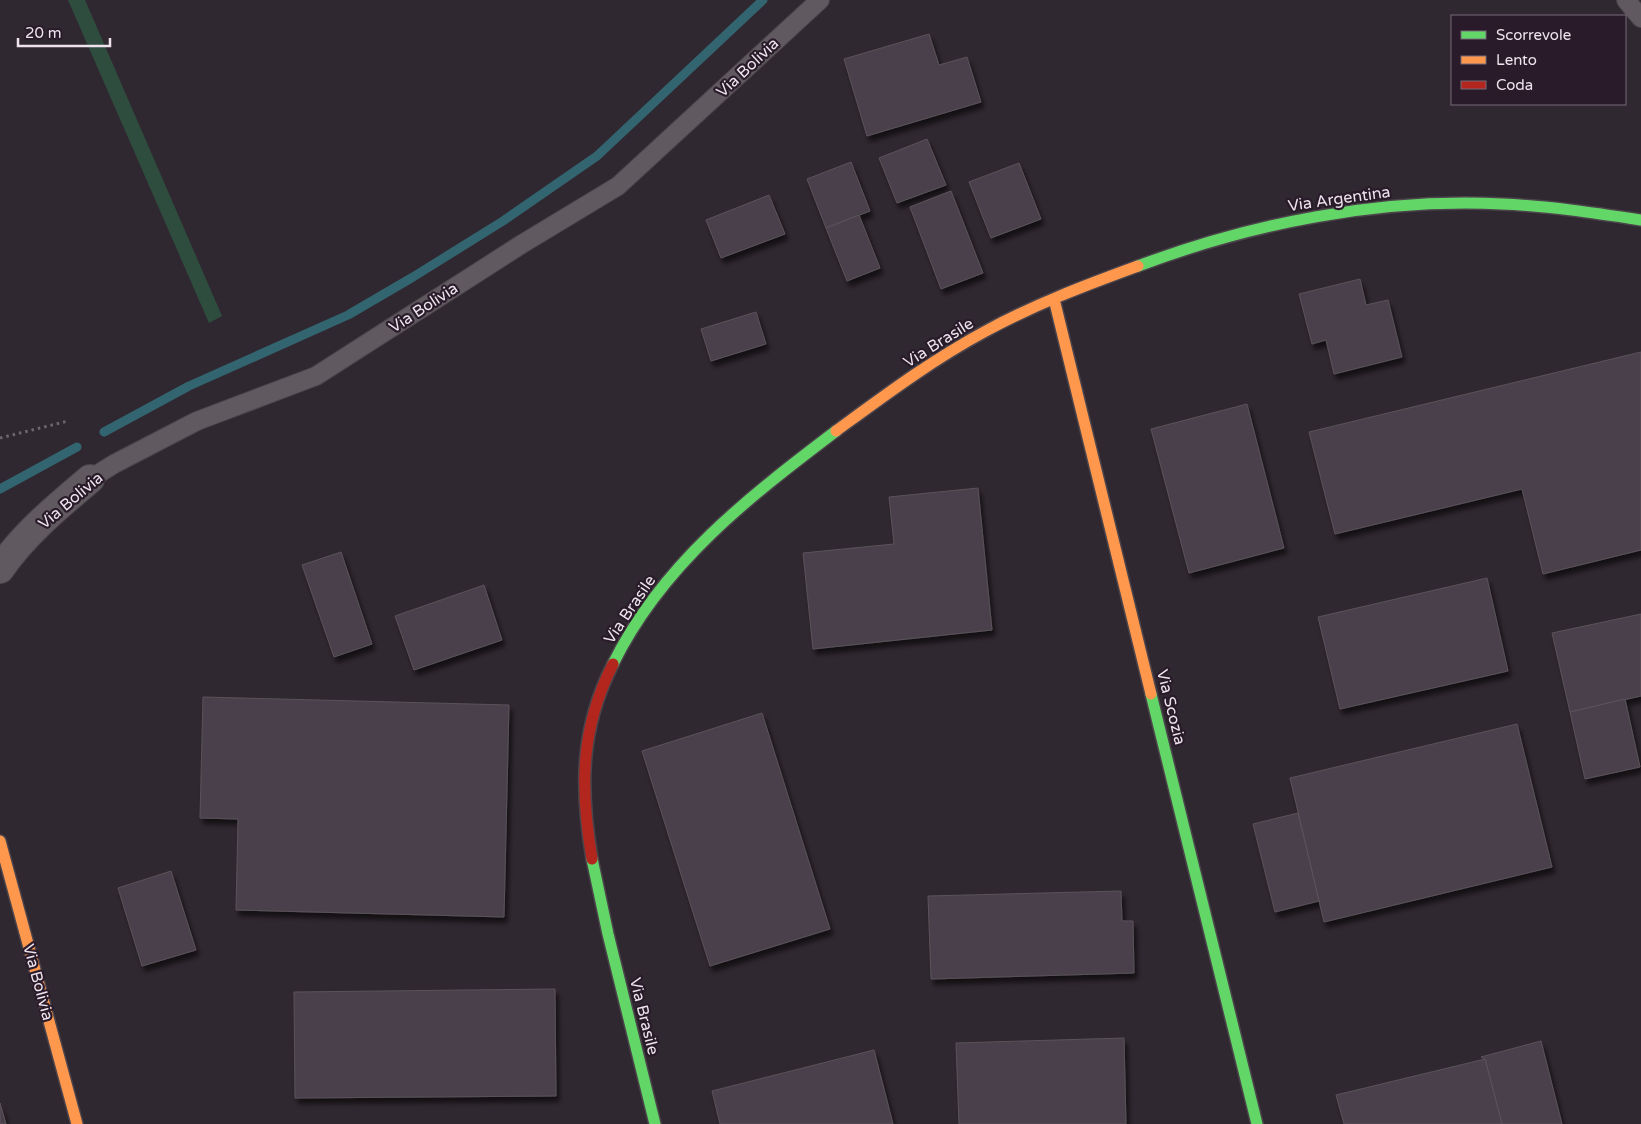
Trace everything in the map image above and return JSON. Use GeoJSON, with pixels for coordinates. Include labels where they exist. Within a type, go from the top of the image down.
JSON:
{"type":"FeatureCollection","features":[{"type":"Feature","properties":{"kind":"street","name":"Via Argentina"},"geometry":{"type":"LineString","coordinates":[[1054,299],[1131,267],[1202,243],[1282,223],[1358,210],[1441,202],[1492,203],[1574,209],[1641,220]]}},
{"type":"Feature","properties":{"kind":"street","name":"Via Brasile"},"geometry":{"type":"LineString","coordinates":[[655,1124],[604,918],[591,854],[586,816],[585,772],[588,736],[602,689],[613,663],[650,603],[684,561],[720,524],[768,483],[824,440],[934,362],[980,334],[1054,299]]}},
{"type":"Feature","properties":{"kind":"street","name":"Via Scozia"},"geometry":{"type":"LineString","coordinates":[[1054,299],[1257,1124]]}},
{"type":"Feature","properties":{"kind":"street","name":"Via Bolivia"},"geometry":{"type":"LineString","coordinates":[[0,569],[43,520],[90,479]]}},
{"type":"Feature","properties":{"kind":"street","name":"Via Bolivia"},"geometry":{"type":"LineString","coordinates":[[0,841],[77,1124]]}},
{"type":"Feature","properties":{"kind":"lane","name":"Via Bolivia"},"geometry":{"type":"LineString","coordinates":[[90,479],[114,464],[197,420],[316,376],[522,244],[618,186],[820,0]]}},
{"type":"Feature","properties":{"kind":"lane"},"geometry":{"type":"LineString","coordinates":[[1626,0],[1641,18]]}},
{"type":"Feature","properties":{"kind":"path"},"geometry":{"type":"LineString","coordinates":[[0,438],[68,421]]}},
{"type":"Feature","properties":{"kind":"green space"},"geometry":{"type":"Polygon","coordinates":[[[68,0],[85,0],[222,316],[209,323],[68,0]]]}},
{"type":"Feature","properties":{"kind":"building"},"geometry":{"type":"Polygon","coordinates":[[[929,34],[939,65],[967,57],[981,102],[867,136],[844,59],[929,34]]]}},
{"type":"Feature","properties":{"kind":"building"},"geometry":{"type":"Polygon","coordinates":[[[927,139],[946,185],[897,203],[879,158],[927,139]]]}},
{"type":"Feature","properties":{"kind":"building"},"geometry":{"type":"Polygon","coordinates":[[[851,162],[870,211],[826,228],[807,179],[851,162]]]}},
{"type":"Feature","properties":{"kind":"building"},"geometry":{"type":"Polygon","coordinates":[[[1019,163],[1041,219],[991,238],[969,182],[1019,163]]]}},
{"type":"Feature","properties":{"kind":"building"},"geometry":{"type":"Polygon","coordinates":[[[951,191],[983,273],[941,289],[910,207],[951,191]]]}},
{"type":"Feature","properties":{"kind":"building"},"geometry":{"type":"Polygon","coordinates":[[[769,195],[785,234],[721,258],[706,220],[769,195]]]}},
{"type":"Feature","properties":{"kind":"building"},"geometry":{"type":"Polygon","coordinates":[[[859,215],[880,268],[847,281],[826,228],[859,215]]]}},
{"type":"Feature","properties":{"kind":"building"},"geometry":{"type":"Polygon","coordinates":[[[1360,279],[1366,305],[1388,300],[1402,357],[1334,374],[1326,340],[1312,344],[1299,294],[1360,279]]]}},
{"type":"Feature","properties":{"kind":"building"},"geometry":{"type":"Polygon","coordinates":[[[756,312],[766,344],[711,361],[701,329],[756,312]]]}},
{"type":"Feature","properties":{"kind":"building"},"geometry":{"type":"Polygon","coordinates":[[[1641,352],[1641,550],[1543,574],[1522,489],[1335,534],[1309,432],[1641,352]]]}},
{"type":"Feature","properties":{"kind":"building"},"geometry":{"type":"Polygon","coordinates":[[[1247,404],[1284,548],[1189,573],[1151,429],[1247,404]]]}},
{"type":"Feature","properties":{"kind":"building"},"geometry":{"type":"Polygon","coordinates":[[[978,488],[992,630],[813,649],[803,553],[894,544],[889,497],[978,488]]]}},
{"type":"Feature","properties":{"kind":"building"},"geometry":{"type":"Polygon","coordinates":[[[341,552],[372,644],[334,657],[302,565],[341,552]]]}},
{"type":"Feature","properties":{"kind":"building"},"geometry":{"type":"Polygon","coordinates":[[[1487,578],[1508,671],[1340,709],[1318,617],[1487,578]]]}},
{"type":"Feature","properties":{"kind":"building"},"geometry":{"type":"Polygon","coordinates":[[[484,585],[502,640],[414,670],[395,616],[484,585]]]}},
{"type":"Feature","properties":{"kind":"building"},"geometry":{"type":"Polygon","coordinates":[[[1641,614],[1641,696],[1570,712],[1552,633],[1641,614]]]}},
{"type":"Feature","properties":{"kind":"building"},"geometry":{"type":"Polygon","coordinates":[[[203,697],[509,705],[504,917],[236,910],[238,819],[200,818],[203,697]]]}},
{"type":"Feature","properties":{"kind":"building"},"geometry":{"type":"Polygon","coordinates":[[[1625,699],[1640,767],[1585,779],[1570,712],[1625,699]]]}},
{"type":"Feature","properties":{"kind":"building"},"geometry":{"type":"Polygon","coordinates":[[[762,713],[830,929],[710,966],[642,751],[762,713]]]}},
{"type":"Feature","properties":{"kind":"building"},"geometry":{"type":"Polygon","coordinates":[[[1517,724],[1552,867],[1324,922],[1290,778],[1517,724]]]}},
{"type":"Feature","properties":{"kind":"building"},"geometry":{"type":"Polygon","coordinates":[[[1298,813],[1319,901],[1275,912],[1253,824],[1298,813]]]}},
{"type":"Feature","properties":{"kind":"building"},"geometry":{"type":"Polygon","coordinates":[[[171,871],[196,950],[142,966],[118,888],[171,871]]]}},
{"type":"Feature","properties":{"kind":"building"},"geometry":{"type":"Polygon","coordinates":[[[1121,891],[1122,921],[1133,921],[1134,973],[931,979],[928,896],[1121,891]]]}},
{"type":"Feature","properties":{"kind":"building"},"geometry":{"type":"Polygon","coordinates":[[[555,989],[556,1096],[295,1098],[294,992],[555,989]]]}},
{"type":"Feature","properties":{"kind":"building"},"geometry":{"type":"Polygon","coordinates":[[[1124,1038],[1126,1124],[959,1124],[956,1043],[1124,1038]]]}},
{"type":"Feature","properties":{"kind":"building"},"geometry":{"type":"Polygon","coordinates":[[[1541,1041],[1562,1124],[1502,1124],[1485,1059],[1481,1057],[1541,1041]]]}},
{"type":"Feature","properties":{"kind":"building"},"geometry":{"type":"Polygon","coordinates":[[[874,1050],[893,1124],[720,1124],[712,1091],[874,1050]]]}},
{"type":"Feature","properties":{"kind":"building"},"geometry":{"type":"Polygon","coordinates":[[[1485,1059],[1502,1124],[1344,1124],[1336,1095],[1485,1059]]]}},
{"type":"Feature","properties":{"kind":"building"},"geometry":{"type":"Polygon","coordinates":[[[0,1103],[6,1124],[0,1124],[0,1103]]]}},
{"type":"Feature","properties":{"kind":"waterway"},"geometry":{"type":"LineString","coordinates":[[104,432],[189,386],[348,315],[503,221],[597,156],[763,0]]}},
{"type":"Feature","properties":{"kind":"waterway"},"geometry":{"type":"LineString","coordinates":[[0,489],[77,447]]}},
{"type":"Feature","properties":{"kind":"traffic: fast"},"geometry":{"type":"LineString","coordinates":[[1138,266],[1226,237],[1271,226],[1317,217],[1409,205],[1456,203],[1520,205],[1641,220]]}},
{"type":"Feature","properties":{"kind":"traffic: fast"},"geometry":{"type":"LineString","coordinates":[[613,664],[633,628],[656,595],[682,564],[740,507],[836,431]]}},
{"type":"Feature","properties":{"kind":"traffic: fast"},"geometry":{"type":"LineString","coordinates":[[1151,694],[1257,1124]]}},
{"type":"Feature","properties":{"kind":"traffic: fast"},"geometry":{"type":"LineString","coordinates":[[592,859],[608,934],[655,1124]]}},
{"type":"Feature","properties":{"kind":"traffic: slow"},"geometry":{"type":"LineString","coordinates":[[836,431],[927,366],[984,332],[1041,304],[1138,266]]}},
{"type":"Feature","properties":{"kind":"traffic: slow"},"geometry":{"type":"LineString","coordinates":[[1054,299],[1151,694]]}},
{"type":"Feature","properties":{"kind":"traffic: slow"},"geometry":{"type":"LineString","coordinates":[[0,841],[77,1124]]}},
{"type":"Feature","properties":{"kind":"traffic: jam"},"geometry":{"type":"LineString","coordinates":[[592,859],[586,808],[586,759],[594,712],[613,664]]}}]}
